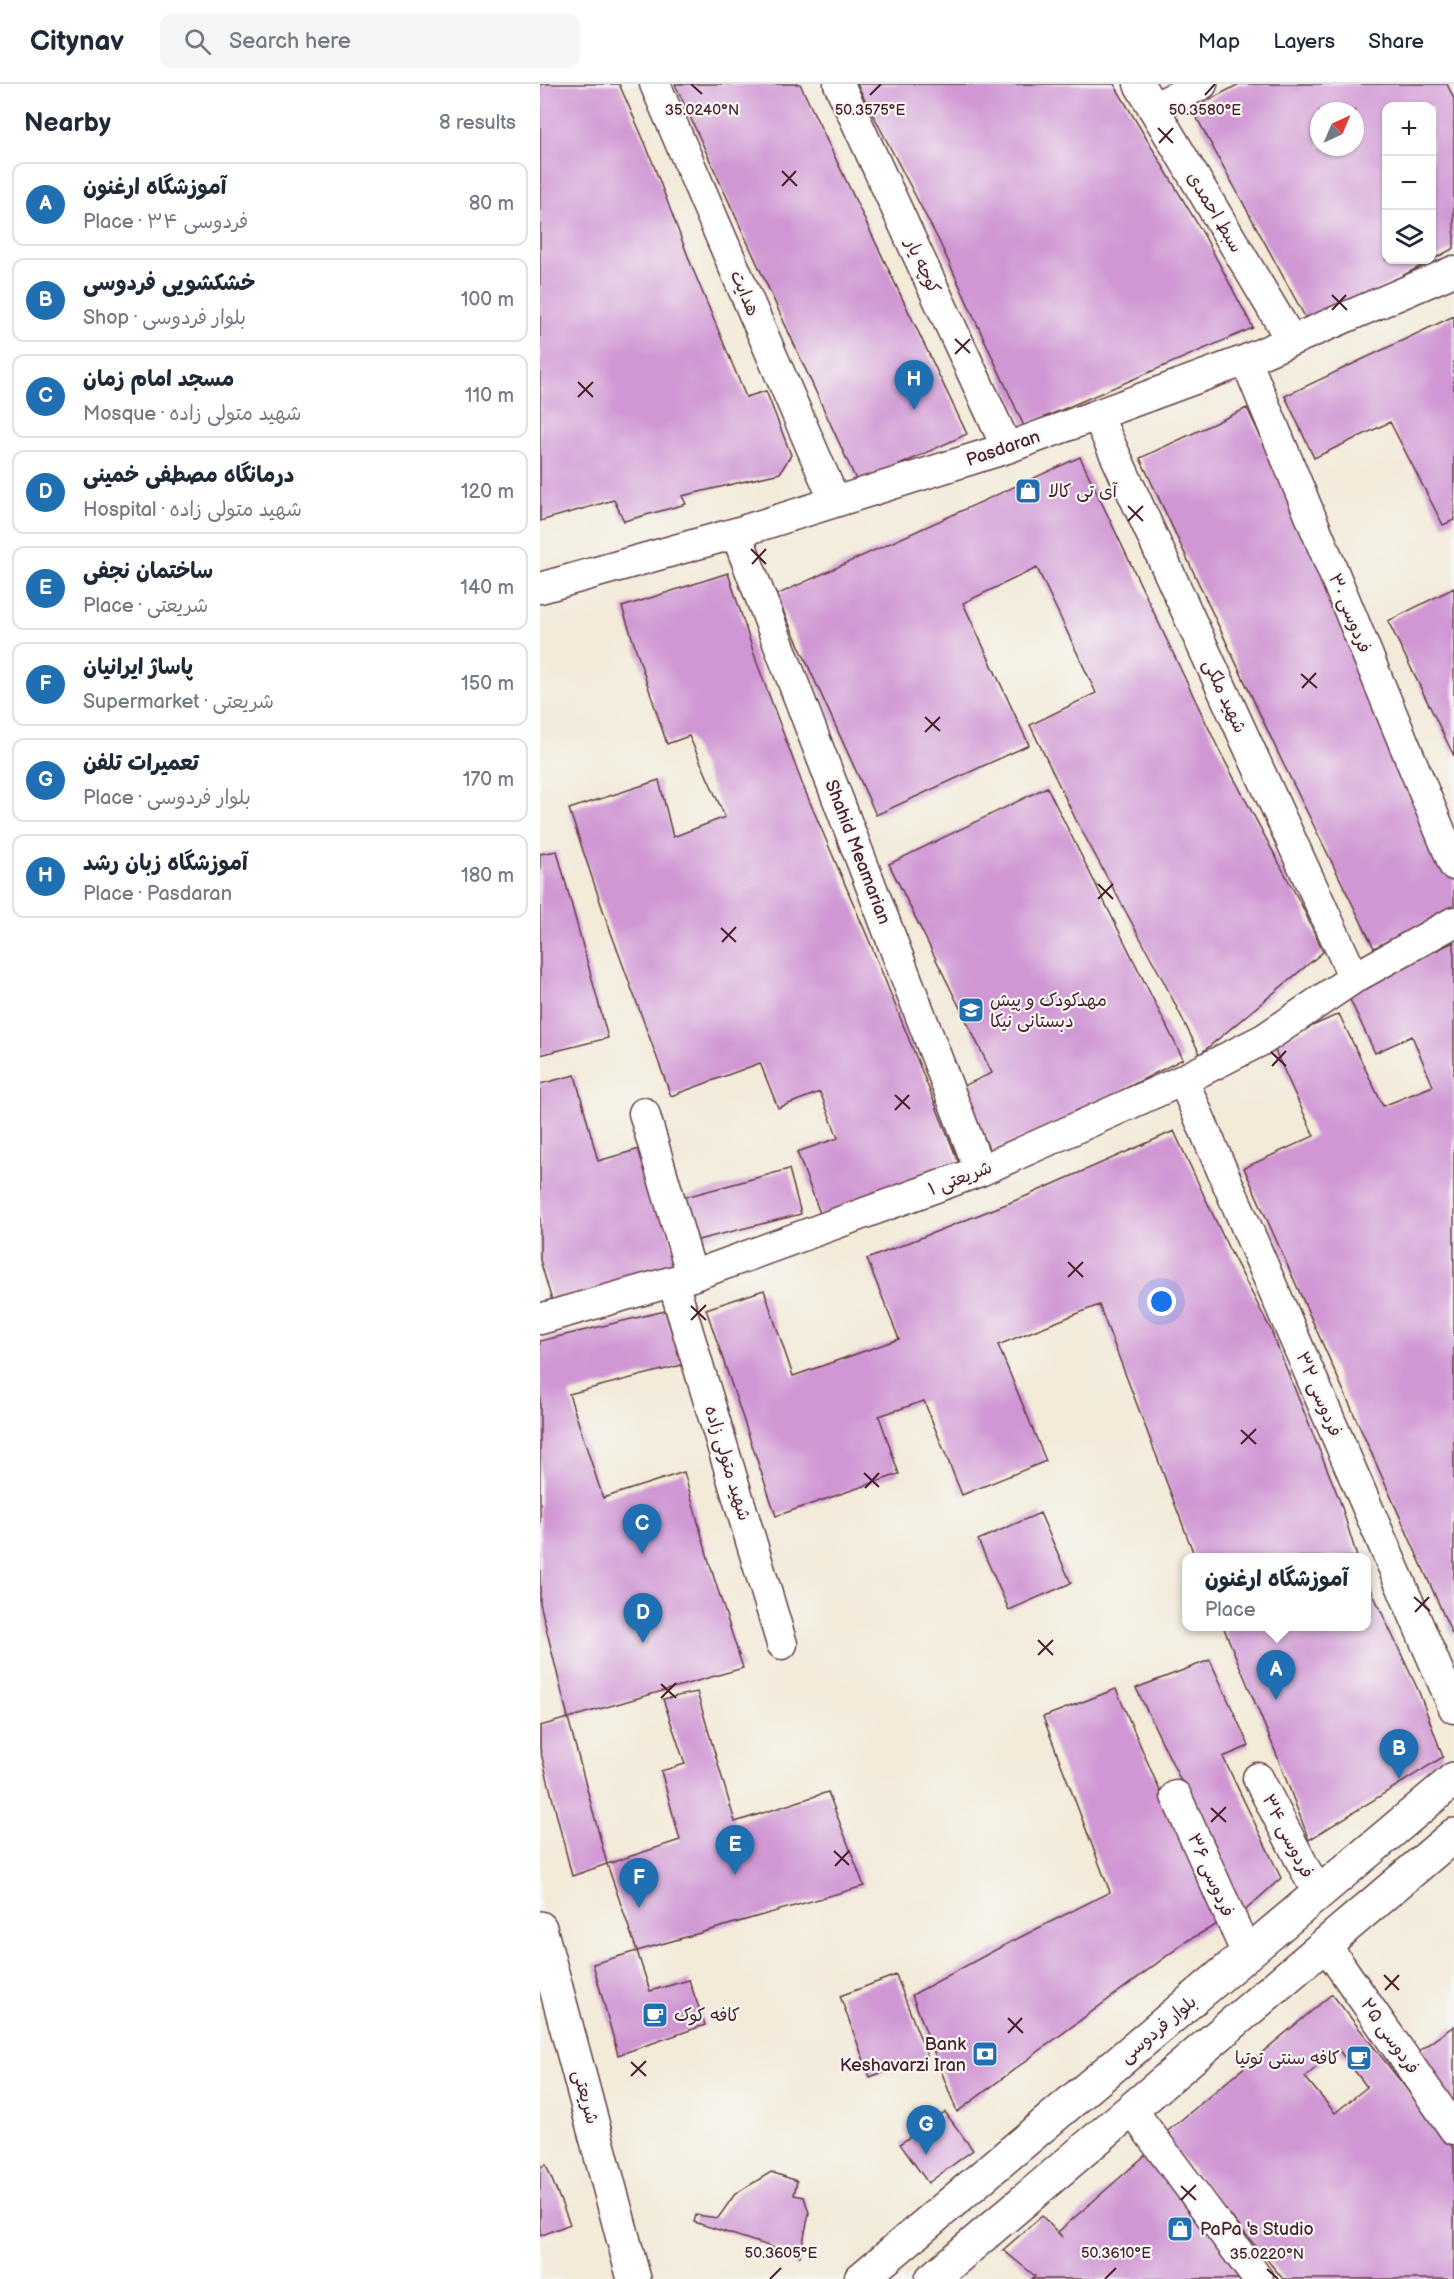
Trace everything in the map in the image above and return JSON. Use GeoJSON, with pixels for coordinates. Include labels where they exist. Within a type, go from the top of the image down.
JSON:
{"type":"FeatureCollection","features":[{"type":"Feature","properties":{"kind":"main road","name":"بلوار فردوسی"},"geometry":{"type":"LineString","coordinates":[[861,2279],[1454,1779]]}},
{"type":"Feature","properties":{"kind":"main road"},"geometry":{"type":"LineString","coordinates":[[932,2279],[1454,1835]]}},
{"type":"Feature","properties":{"kind":"main road","name":"شریعتی"},"geometry":{"type":"LineString","coordinates":[[540,1928],[635,2275]]}},
{"type":"Feature","properties":{"kind":"street","name":"هدایت"},"geometry":{"type":"LineString","coordinates":[[656,84],[835,502]]}},
{"type":"Feature","properties":{"kind":"street","name":"کوچه یار"},"geometry":{"type":"LineString","coordinates":[[839,84],[1007,448]]}},
{"type":"Feature","properties":{"kind":"street"},"geometry":{"type":"LineString","coordinates":[[1146,96],[1202,84]]}},
{"type":"Feature","properties":{"kind":"street","name":"سبط احمدی"},"geometry":{"type":"LineString","coordinates":[[1146,96],[1291,340]]}},
{"type":"Feature","properties":{"kind":"street","name":"Pasdaran"},"geometry":{"type":"LineString","coordinates":[[540,588],[736,533],[1007,448],[1246,360],[1454,271]]}},
{"type":"Feature","properties":{"kind":"street","name":"فردوسی ۳۰"},"geometry":{"type":"LineString","coordinates":[[1246,360],[1454,865]]}},
{"type":"Feature","properties":{"kind":"street","name":"شهید ملکی"},"geometry":{"type":"LineString","coordinates":[[1096,415],[1354,978]]}},
{"type":"Feature","properties":{"kind":"street","name":"Shahid Meamarian"},"geometry":{"type":"LineString","coordinates":[[736,533],[980,1172]]}},
{"type":"Feature","properties":{"kind":"street","name":"شریعتی ۱"},"geometry":{"type":"LineString","coordinates":[[540,1319],[683,1279],[980,1172],[1183,1080],[1264,1039],[1354,978],[1454,922]]}},
{"type":"Feature","properties":{"kind":"street","name":"فردوسی ۳۲"},"geometry":{"type":"LineString","coordinates":[[1183,1080],[1454,1708]]}},
{"type":"Feature","properties":{"kind":"street","name":"شهید متولی زاده"},"geometry":{"type":"LineString","coordinates":[[644,1113],[683,1279],[782,1644]]}},
{"type":"Feature","properties":{"kind":"street","name":"فردوسی ۳۴"},"geometry":{"type":"LineString","coordinates":[[1258,1778],[1317,1894]]}},
{"type":"Feature","properties":{"kind":"street","name":"فردوسی ۳۶"},"geometry":{"type":"LineString","coordinates":[[1176,1796],[1247,1954]]}},
{"type":"Feature","properties":{"kind":"street","name":"فردوسی ۲۵"},"geometry":{"type":"LineString","coordinates":[[1325,1944],[1454,2129]]}},
{"type":"Feature","properties":{"kind":"street"},"geometry":{"type":"LineString","coordinates":[[1132,2110],[1258,2279]]}},
{"type":"Feature","properties":{"kind":"building"},"geometry":{"type":"Polygon","coordinates":[[[540,84],[619,84],[646,145],[692,267],[746,397],[766,391],[791,455],[780,473],[682,496],[686,504],[624,521],[614,500],[540,521],[540,84]]]}},
{"type":"Feature","properties":{"kind":"building"},"geometry":{"type":"Polygon","coordinates":[[[675,84],[800,84],[967,434],[858,484],[675,84]]]}},
{"type":"Feature","properties":{"kind":"building"},"geometry":{"type":"Polygon","coordinates":[[[857,84],[1114,84],[1204,235],[1253,328],[1024,426],[939,241],[857,84]]]}},
{"type":"Feature","properties":{"kind":"building"},"geometry":{"type":"Polygon","coordinates":[[[1239,84],[1447,84],[1454,99],[1454,248],[1436,258],[1436,102],[1382,102],[1382,264],[1425,264],[1310,326],[1192,109],[1239,84]]]}},
{"type":"Feature","properties":{"kind":"building"},"geometry":{"type":"Polygon","coordinates":[[[1454,316],[1454,520],[1443,525],[1390,422],[1314,458],[1285,396],[1454,316]]]}},
{"type":"Feature","properties":{"kind":"building"},"geometry":{"type":"Polygon","coordinates":[[[1247,408],[1454,844],[1454,908],[1374,948],[1280,757],[1140,458],[1247,408]]]}},
{"type":"Feature","properties":{"kind":"building"},"geometry":{"type":"Polygon","coordinates":[[[1080,457],[1219,750],[1303,908],[1323,952],[1200,1054],[1164,982],[1076,820],[1030,725],[1096,693],[1037,568],[963,603],[1029,745],[876,815],[776,595],[1080,457]]]}},
{"type":"Feature","properties":{"kind":"building"},"geometry":{"type":"Polygon","coordinates":[[[728,573],[757,663],[803,786],[871,945],[962,1171],[824,1224],[797,1152],[838,1138],[820,1092],[778,1108],[760,1063],[671,1096],[606,919],[569,809],[659,780],[673,837],[725,817],[689,736],[667,744],[622,607],[728,573]]]}},
{"type":"Feature","properties":{"kind":"building"},"geometry":{"type":"Polygon","coordinates":[[[1454,588],[1454,756],[1388,621],[1454,588]]]}},
{"type":"Feature","properties":{"kind":"building"},"geometry":{"type":"Polygon","coordinates":[[[1047,787],[1183,1059],[1074,1115],[991,1153],[961,1087],[992,1073],[889,864],[1047,787]]]}},
{"type":"Feature","properties":{"kind":"building"},"geometry":{"type":"Polygon","coordinates":[[[557,851],[608,1038],[540,1055],[540,854],[557,851]]]}},
{"type":"Feature","properties":{"kind":"building"},"geometry":{"type":"Polygon","coordinates":[[[1454,942],[1454,1638],[1244,1168],[1314,1136],[1272,1044],[1339,1014],[1383,1106],[1433,1086],[1412,1036],[1375,1053],[1347,993],[1454,942]]]}},
{"type":"Feature","properties":{"kind":"building"},"geometry":{"type":"Polygon","coordinates":[[[575,1075],[598,1161],[643,1148],[679,1266],[553,1304],[540,1260],[540,1084],[575,1075]]]}},
{"type":"Feature","properties":{"kind":"building"},"geometry":{"type":"Polygon","coordinates":[[[1174,1131],[1228,1247],[1270,1328],[1340,1501],[1356,1553],[1193,1553],[1099,1305],[998,1345],[1046,1461],[962,1495],[924,1401],[879,1416],[899,1474],[776,1516],[706,1309],[764,1290],[793,1376],[899,1339],[867,1259],[1024,1197],[1174,1131]]]}},
{"type":"Feature","properties":{"kind":"building"},"geometry":{"type":"Polygon","coordinates":[[[789,1169],[801,1214],[690,1242],[678,1199],[789,1169]]]}},
{"type":"Feature","properties":{"kind":"building"},"geometry":{"type":"Polygon","coordinates":[[[665,1311],[682,1365],[569,1394],[603,1498],[684,1472],[710,1565],[743,1668],[568,1718],[540,1603],[540,1341],[665,1311]]]}},
{"type":"Feature","properties":{"kind":"building"},"geometry":{"type":"Polygon","coordinates":[[[1040,1513],[1071,1583],[1009,1610],[978,1540],[1040,1513]]]}},
{"type":"Feature","properties":{"kind":"building"},"geometry":{"type":"Polygon","coordinates":[[[1371,1590],[1419,1692],[1443,1757],[1309,1840],[1225,1631],[1371,1631],[1371,1590]]]}},
{"type":"Feature","properties":{"kind":"building"},"geometry":{"type":"Polygon","coordinates":[[[1210,1660],[1249,1746],[1223,1757],[1281,1878],[1239,1916],[1179,1777],[1136,1688],[1210,1660]]]}},
{"type":"Feature","properties":{"kind":"building"},"geometry":{"type":"Polygon","coordinates":[[[1116,1689],[1182,1842],[1221,1922],[1187,1941],[957,2112],[912,1995],[1110,1892],[1043,1717],[1116,1689]]]}},
{"type":"Feature","properties":{"kind":"building"},"geometry":{"type":"Polygon","coordinates":[[[697,1692],[735,1822],[828,1792],[864,1886],[637,1951],[607,1864],[680,1840],[661,1771],[685,1764],[663,1699],[697,1692]]]}},
{"type":"Feature","properties":{"kind":"building"},"geometry":{"type":"Polygon","coordinates":[[[568,1718],[607,1864],[572,1876],[540,1749],[540,1726],[568,1718]]]}},
{"type":"Feature","properties":{"kind":"building","name":"کافه کوک"},"geometry":{"type":"Polygon","coordinates":[[[637,1951],[650,1991],[689,1980],[705,2025],[618,2055],[593,1964],[637,1951]]]}},
{"type":"Feature","properties":{"kind":"building"},"geometry":{"type":"Polygon","coordinates":[[[896,1975],[927,2056],[870,2077],[840,1996],[896,1975]]]}},
{"type":"Feature","properties":{"kind":"building"},"geometry":{"type":"Polygon","coordinates":[[[1332,1994],[1454,2149],[1454,2279],[1283,2279],[1163,2135],[1332,1994]],[[1338,2049],[1305,2077],[1335,2113],[1367,2087],[1338,2049]]]}},
{"type":"Feature","properties":{"kind":"building"},"geometry":{"type":"Polygon","coordinates":[[[1454,2026],[1454,2105],[1416,2053],[1454,2026]]]}},
{"type":"Feature","properties":{"kind":"building"},"geometry":{"type":"Polygon","coordinates":[[[945,2112],[973,2150],[928,2183],[900,2144],[945,2112]]]}},
{"type":"Feature","properties":{"kind":"building"},"geometry":{"type":"Polygon","coordinates":[[[1150,2151],[1250,2279],[1032,2279],[1035,2276],[1003,2250],[1042,2216],[1063,2238],[1058,2232],[1150,2151]]]}},
{"type":"Feature","properties":{"kind":"building"},"geometry":{"type":"Polygon","coordinates":[[[546,2165],[570,2224],[540,2236],[540,2167],[546,2165]]]}},
{"type":"Feature","properties":{"kind":"building"},"geometry":{"type":"Polygon","coordinates":[[[771,2172],[797,2181],[794,2195],[804,2197],[809,2213],[800,2256],[694,2222],[696,2215],[718,2218],[735,2194],[771,2172]]]}},
{"type":"Feature","properties":{"kind":"place","name":"آموزشگاه زبان رشد"},"geometry":{"type":"Point","coordinates":[914,410]}},
{"type":"Feature","properties":{"kind":"place","name":"آی تی کالا"},"geometry":{"type":"Point","coordinates":[1028,491]}},
{"type":"Feature","properties":{"kind":"place","name":"مهدکودک و پیش دبستانی نیکا"},"geometry":{"type":"Point","coordinates":[971,1010]}},
{"type":"Feature","properties":{"kind":"place","name":"مسجد امام زمان"},"geometry":{"type":"Point","coordinates":[642,1554]}},
{"type":"Feature","properties":{"kind":"place","name":"درمانگاه مصطفی خمینی"},"geometry":{"type":"Point","coordinates":[643,1643]}},
{"type":"Feature","properties":{"kind":"place","name":"آموزشگاه ارغنون"},"geometry":{"type":"Point","coordinates":[1276,1700]}},
{"type":"Feature","properties":{"kind":"place","name":"خشکشویی فردوسی"},"geometry":{"type":"Point","coordinates":[1399,1779]}},
{"type":"Feature","properties":{"kind":"place","name":"ساختمان نجفی"},"geometry":{"type":"Point","coordinates":[735,1875]}},
{"type":"Feature","properties":{"kind":"place","name":"پاساژ ایرانیان"},"geometry":{"type":"Point","coordinates":[639,1908]}},
{"type":"Feature","properties":{"kind":"place","name":"کافه کوک"},"geometry":{"type":"Point","coordinates":[655,2015]}},
{"type":"Feature","properties":{"kind":"place","name":"Bank Keshavarzi Iran"},"geometry":{"type":"Point","coordinates":[985,2054]}},
{"type":"Feature","properties":{"kind":"place","name":"کافه سنتی توتیا"},"geometry":{"type":"Point","coordinates":[1359,2058]}},
{"type":"Feature","properties":{"kind":"place","name":"تعمیرات تلفن"},"geometry":{"type":"Point","coordinates":[926,2155]}},
{"type":"Feature","properties":{"kind":"place","name":"PaPa 's Studio"},"geometry":{"type":"Point","coordinates":[1180,2229]}}]}
